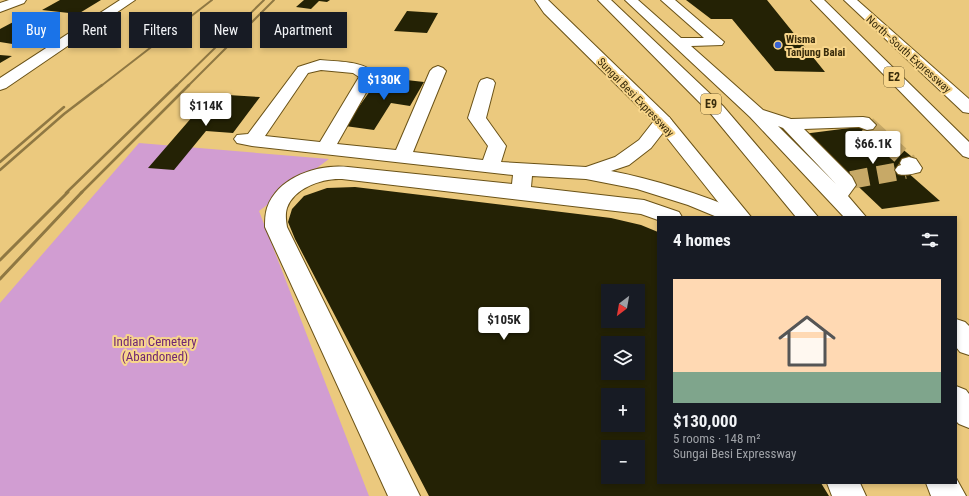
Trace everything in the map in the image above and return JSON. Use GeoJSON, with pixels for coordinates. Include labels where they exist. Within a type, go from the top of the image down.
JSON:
{"type":"FeatureCollection","features":[{"type":"Feature","properties":{"kind":"main road"},"geometry":{"type":"LineString","coordinates":[[0,8],[20,0]]}},
{"type":"Feature","properties":{"kind":"main road"},"geometry":{"type":"LineString","coordinates":[[0,86],[129,0]]}},
{"type":"Feature","properties":{"kind":"main road"},"geometry":{"type":"LineString","coordinates":[[594,0],[607,3]]}},
{"type":"Feature","properties":{"kind":"main road"},"geometry":{"type":"LineString","coordinates":[[632,0],[756,113],[844,185]]}},
{"type":"Feature","properties":{"kind":"main road"},"geometry":{"type":"LineString","coordinates":[[667,0],[717,42],[679,42]]}},
{"type":"Feature","properties":{"kind":"main road","name":"North–South Expressway"},"geometry":{"type":"LineString","coordinates":[[850,0],[969,108]]}},
{"type":"Feature","properties":{"kind":"main road","name":"North–South Expressway"},"geometry":{"type":"LineString","coordinates":[[817,1],[969,152]]}},
{"type":"Feature","properties":{"kind":"main road","name":"Sungai Besi Expressway"},"geometry":{"type":"LineString","coordinates":[[550,3],[662,121],[740,216]]}},
{"type":"Feature","properties":{"kind":"main road","name":"E9"},"geometry":{"type":"LineString","coordinates":[[607,3],[716,110],[807,216]]}},
{"type":"Feature","properties":{"kind":"main road"},"geometry":{"type":"LineString","coordinates":[[325,149],[368,75],[357,69],[320,65],[303,70],[247,140],[325,149],[523,170],[586,173],[639,183],[695,200],[734,216]]}},
{"type":"Feature","properties":{"kind":"main road"},"geometry":{"type":"LineString","coordinates":[[402,157],[438,71]]}},
{"type":"Feature","properties":{"kind":"main road"},"geometry":{"type":"LineString","coordinates":[[487,83],[477,118],[497,146],[490,166]]}},
{"type":"Feature","properties":{"kind":"main road"},"geometry":{"type":"LineString","coordinates":[[756,113],[789,124],[863,122],[867,125]]}},
{"type":"Feature","properties":{"kind":"main road"},"geometry":{"type":"LineString","coordinates":[[586,173],[622,161],[645,144],[662,121]]}},
{"type":"Feature","properties":{"kind":"main road"},"geometry":{"type":"LineString","coordinates":[[789,124],[844,185],[856,216]]}},
{"type":"Feature","properties":{"kind":"main road"},"geometry":{"type":"LineString","coordinates":[[521,192],[523,170]]}},
{"type":"Feature","properties":{"kind":"main road"},"geometry":{"type":"LineString","coordinates":[[404,496],[276,227],[276,209],[284,196],[295,186],[309,178],[330,173],[354,174],[644,207],[669,216]]}},
{"type":"Feature","properties":{"kind":"main road"},"geometry":{"type":"LineString","coordinates":[[957,329],[969,344]]}},
{"type":"Feature","properties":{"kind":"main road"},"geometry":{"type":"LineString","coordinates":[[957,400],[969,415]]}},
{"type":"Feature","properties":{"kind":"main road"},"geometry":{"type":"LineString","coordinates":[[843,484],[850,496]]}},
{"type":"Feature","properties":{"kind":"main road"},"geometry":{"type":"LineString","coordinates":[[942,484],[950,496]]}},
{"type":"Feature","properties":{"kind":"green space","name":"Indian Cemetery (Abandoned)"},"geometry":{"type":"Polygon","coordinates":[[[139,143],[329,159],[259,211],[369,496],[0,496],[0,303],[139,143]]]}},
{"type":"Feature","properties":{"kind":"building"},"geometry":{"type":"Polygon","coordinates":[[[60,0],[101,0],[81,12],[68,13],[42,10],[60,0]]]}},
{"type":"Feature","properties":{"kind":"building"},"geometry":{"type":"Polygon","coordinates":[[[304,0],[330,0],[327,2],[319,1],[311,9],[296,7],[304,0]]]}},
{"type":"Feature","properties":{"kind":"building","name":"Wisma Tanjung Balai"},"geometry":{"type":"Polygon","coordinates":[[[686,0],[767,0],[825,72],[775,71],[732,19],[711,19],[686,0]]]}},
{"type":"Feature","properties":{"kind":"building"},"geometry":{"type":"Polygon","coordinates":[[[407,11],[438,13],[427,33],[394,31],[407,11]]]}},
{"type":"Feature","properties":{"kind":"building"},"geometry":{"type":"Polygon","coordinates":[[[12,23],[12,44],[0,42],[0,29],[12,23]]]}},
{"type":"Feature","properties":{"kind":"building"},"geometry":{"type":"Polygon","coordinates":[[[0,55],[12,56],[0,63],[0,55]]]}},
{"type":"Feature","properties":{"kind":"building"},"geometry":{"type":"Polygon","coordinates":[[[380,77],[424,82],[410,106],[391,103],[374,130],[345,126],[380,77]]]}},
{"type":"Feature","properties":{"kind":"building"},"geometry":{"type":"Polygon","coordinates":[[[212,94],[260,97],[233,133],[206,131],[174,170],[148,168],[212,94]]]}},
{"type":"Feature","properties":{"kind":"building"},"geometry":{"type":"Polygon","coordinates":[[[873,125],[917,161],[898,164],[940,201],[882,209],[803,134],[873,125]]]}},
{"type":"Feature","properties":{"kind":"building"},"geometry":{"type":"Polygon","coordinates":[[[355,187],[611,218],[641,225],[657,232],[657,484],[822,484],[829,496],[429,496],[295,239],[288,222],[292,209],[304,196],[327,188],[355,187]]]}},
{"type":"Feature","properties":{"kind":"tunnel"},"geometry":{"type":"LineString","coordinates":[[867,125],[909,163]]}},
{"type":"Feature","properties":{"kind":"tunnel"},"geometry":{"type":"LineString","coordinates":[[851,180],[905,170]]}},
{"type":"Feature","properties":{"kind":"railway"},"geometry":{"type":"LineString","coordinates":[[101,86],[212,0]]}},
{"type":"Feature","properties":{"kind":"railway"},"geometry":{"type":"LineString","coordinates":[[176,86],[264,0]]}},
{"type":"Feature","properties":{"kind":"railway"},"geometry":{"type":"LineString","coordinates":[[82,192],[274,0]]}},
{"type":"Feature","properties":{"kind":"railway"},"geometry":{"type":"LineString","coordinates":[[0,170],[64,114],[102,85]]}},
{"type":"Feature","properties":{"kind":"railway"},"geometry":{"type":"LineString","coordinates":[[66,193],[177,85]]}},
{"type":"Feature","properties":{"kind":"railway"},"geometry":{"type":"LineString","coordinates":[[0,162],[64,107]]}},
{"type":"Feature","properties":{"kind":"railway"},"geometry":{"type":"LineString","coordinates":[[0,260],[68,192]]}},
{"type":"Feature","properties":{"kind":"railway"},"geometry":{"type":"LineString","coordinates":[[0,279],[82,192]]}},
{"type":"Feature","properties":{"kind":"place","name":"Wisma Tanjung Balai"},"geometry":{"type":"Point","coordinates":[778,45]}}]}
